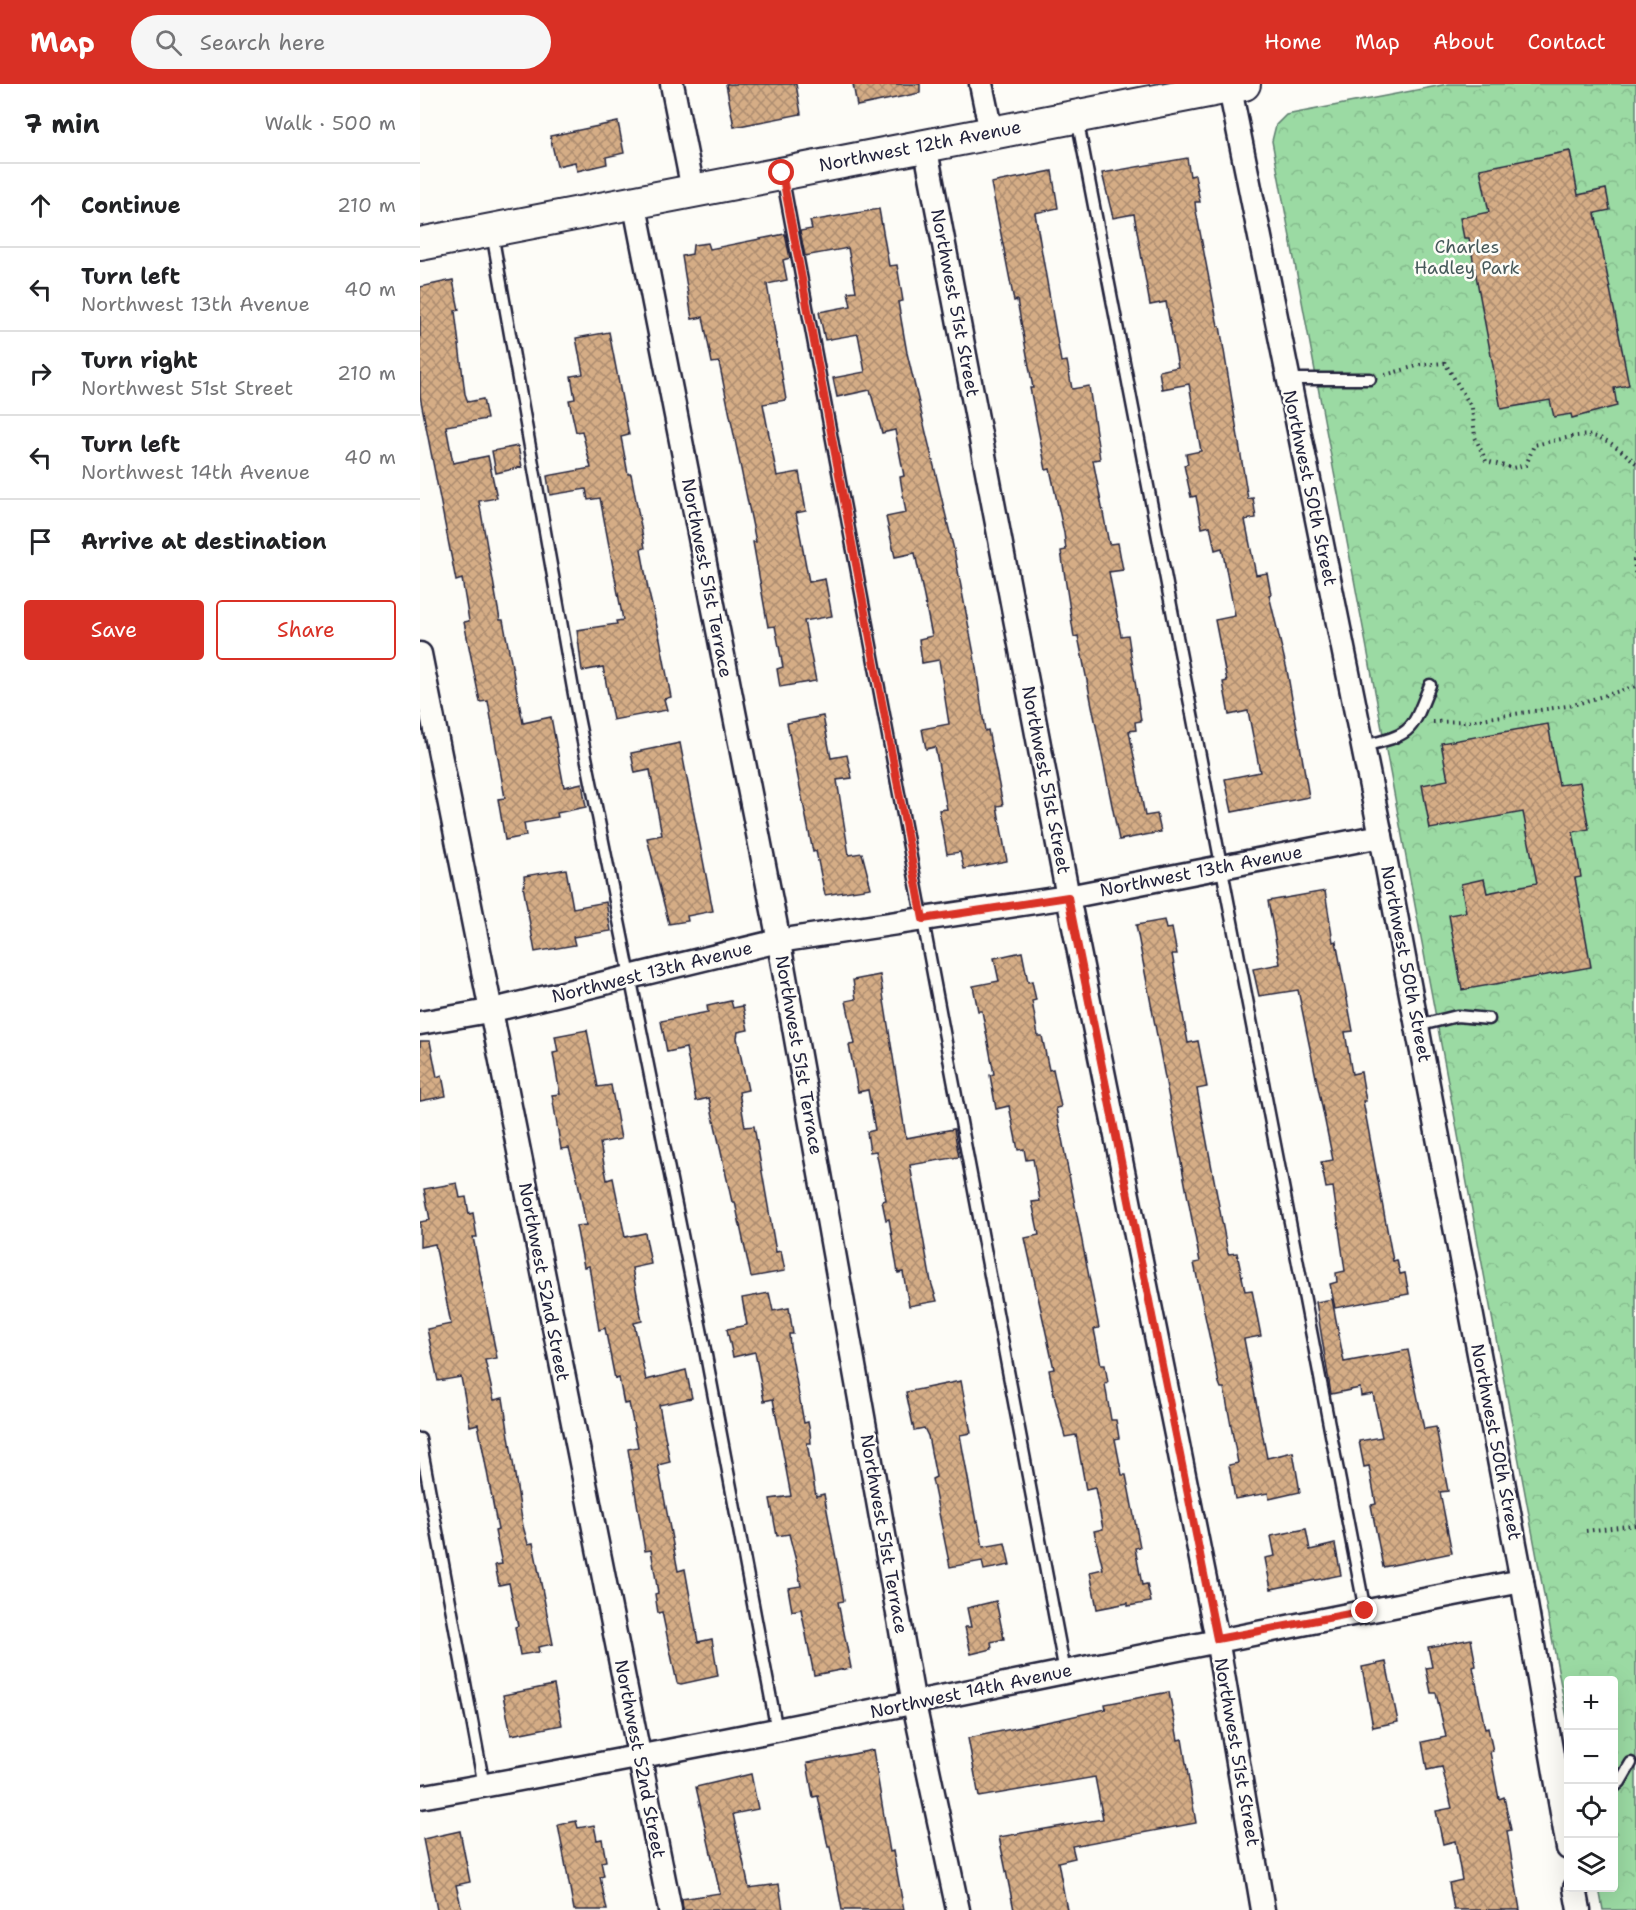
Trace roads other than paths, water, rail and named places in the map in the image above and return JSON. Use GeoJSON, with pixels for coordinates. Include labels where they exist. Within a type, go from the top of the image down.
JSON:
{"type":"FeatureCollection","features":[{"type":"Feature","properties":{"kind":"main road","name":"Northwest 12th Avenue"},"geometry":{"type":"LineString","coordinates":[[420,244],[1234,85]]}},
{"type":"Feature","properties":{"kind":"street"},"geometry":{"type":"LineString","coordinates":[[672,84],[693,190]]}},
{"type":"Feature","properties":{"kind":"street"},"geometry":{"type":"LineString","coordinates":[[981,84],[991,132]]}},
{"type":"Feature","properties":{"kind":"street","name":"Northwest 50th Street"},"geometry":{"type":"LineString","coordinates":[[1234,85],[1287,380],[1382,836],[1564,1801]]}},
{"type":"Feature","properties":{"kind":"street","name":"Northwest 51st Street"},"geometry":{"type":"LineString","coordinates":[[925,145],[1068,897],[1217,1639],[1263,1910]]}},
{"type":"Feature","properties":{"kind":"street","name":"Northwest 51st Terrace"},"geometry":{"type":"LineString","coordinates":[[634,201],[778,941],[914,1704],[958,1910]]}},
{"type":"Feature","properties":{"kind":"street","name":"Northwest 52nd Street"},"geometry":{"type":"LineString","coordinates":[[420,654],[489,1011],[670,1910]]}},
{"type":"Feature","properties":{"kind":"street","name":"Northwest 13th Avenue"},"geometry":{"type":"LineString","coordinates":[[420,1023],[489,1011],[778,941],[1068,897],[1382,836]]}},
{"type":"Feature","properties":{"kind":"street","name":"Northwest 14th Avenue"},"geometry":{"type":"LineString","coordinates":[[420,1797],[640,1758],[914,1704],[1217,1639],[1522,1581]]}},
{"type":"Feature","properties":{"kind":"street"},"geometry":{"type":"LineString","coordinates":[[1576,1892],[1579,1910]]}},
{"type":"Feature","properties":{"kind":"lane"},"geometry":{"type":"LineString","coordinates":[[1077,116],[1365,1611]]}},
{"type":"Feature","properties":{"kind":"lane"},"geometry":{"type":"LineString","coordinates":[[782,173],[1065,1672]]}},
{"type":"Feature","properties":{"kind":"lane"},"geometry":{"type":"LineString","coordinates":[[492,229],[578,717],[631,977],[777,1731]]}},
{"type":"Feature","properties":{"kind":"lane"},"geometry":{"type":"LineString","coordinates":[[1287,380],[1370,379]]}},
{"type":"Feature","properties":{"kind":"lane"},"geometry":{"type":"LineString","coordinates":[[1363,746],[1399,738],[1415,723],[1430,685]]}},
{"type":"Feature","properties":{"kind":"lane"},"geometry":{"type":"LineString","coordinates":[[1417,1026],[1457,1016],[1489,1019]]}},
{"type":"Feature","properties":{"kind":"lane"},"geometry":{"type":"LineString","coordinates":[[420,1439],[484,1786]]}},
{"type":"Feature","properties":{"kind":"lane"},"geometry":{"type":"LineString","coordinates":[[1617,1784],[1631,1763]]}},
{"type":"Feature","properties":{"kind":"park label","name":"Charles Hadley Park"},"geometry":{"type":"Point","coordinates":[1467,258]}}]}
